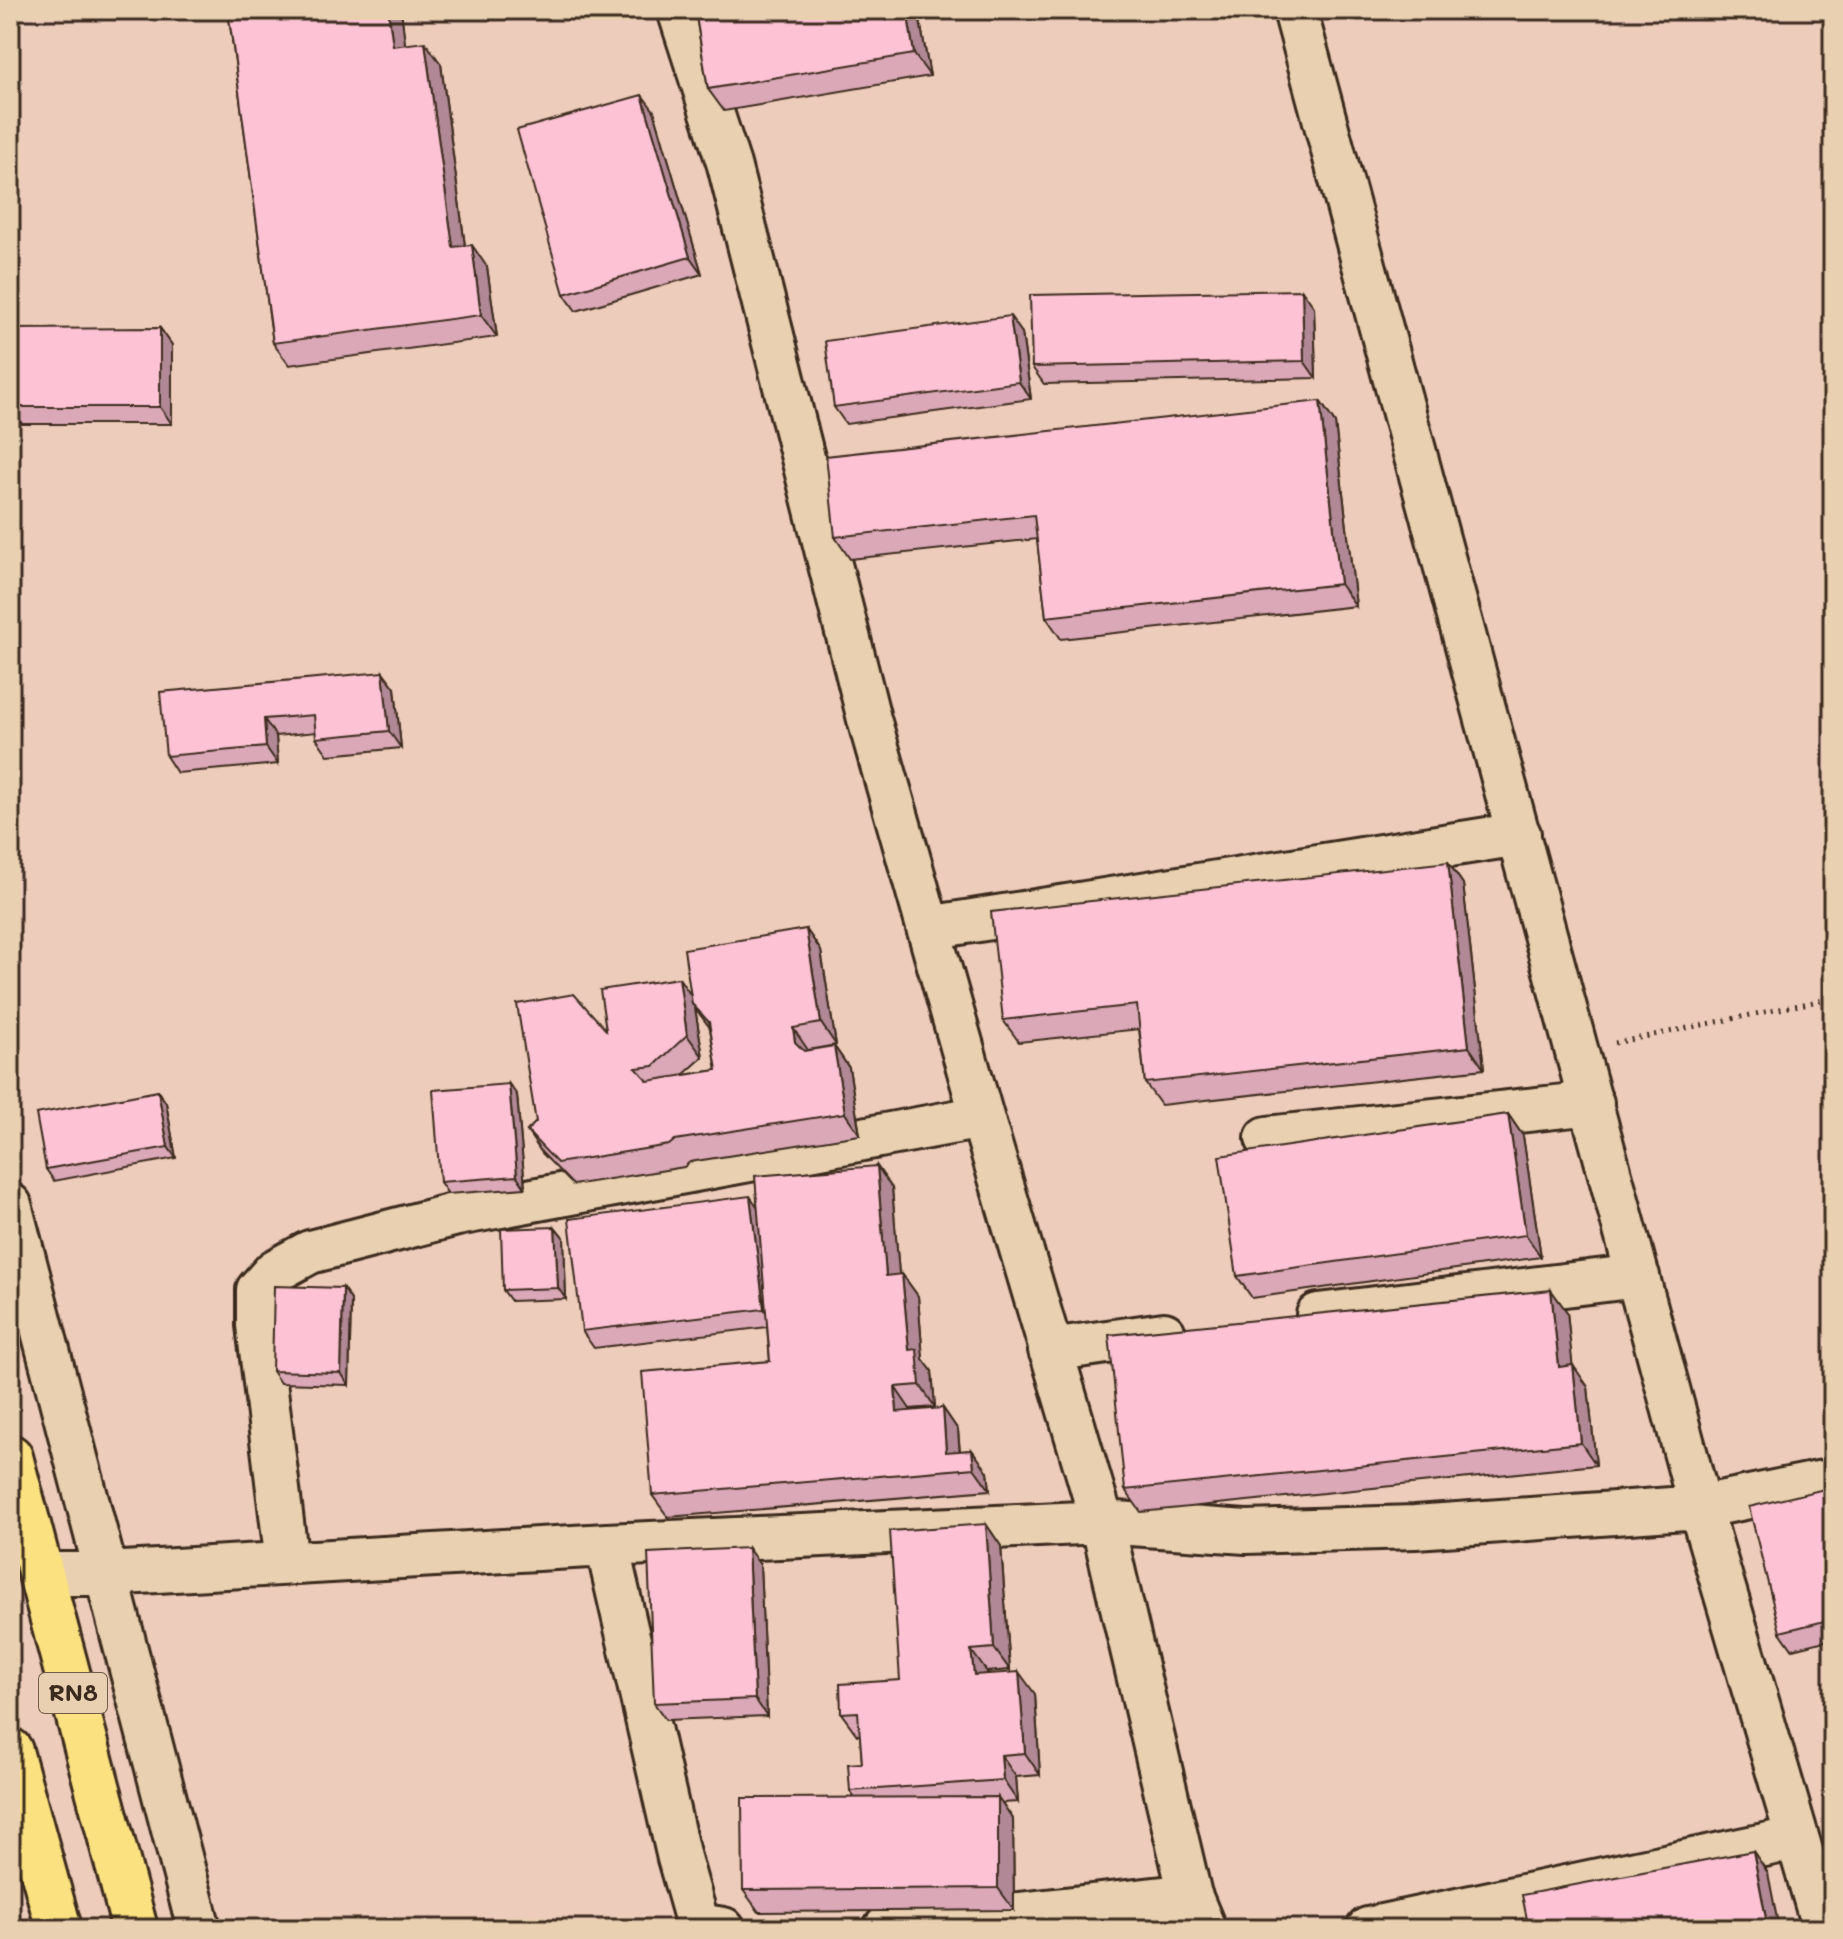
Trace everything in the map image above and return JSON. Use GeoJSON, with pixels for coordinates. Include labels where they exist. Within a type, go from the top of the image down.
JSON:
{"type":"FeatureCollection","features":[{"type":"Feature","properties":{"kind":"highway","name":"RN8"},"geometry":{"type":"LineString","coordinates":[[10,1457],[135,1929]]}},
{"type":"Feature","properties":{"kind":"highway"},"geometry":{"type":"LineString","coordinates":[[10,1751],[59,1929]]}},
{"type":"Feature","properties":{"kind":"street"},"geometry":{"type":"LineString","coordinates":[[679,10],[729,165],[869,719],[1102,1522],[1197,1912],[885,1929]]}},
{"type":"Feature","properties":{"kind":"street"},"geometry":{"type":"LineString","coordinates":[[1295,10],[1700,1507],[1824,1929]]}},
{"type":"Feature","properties":{"kind":"street"},"geometry":{"type":"LineString","coordinates":[[928,928],[1519,834]]}},
{"type":"Feature","properties":{"kind":"street"},"geometry":{"type":"LineString","coordinates":[[1267,1138],[1592,1103]]}},
{"type":"Feature","properties":{"kind":"street"},"geometry":{"type":"LineString","coordinates":[[287,1563],[258,1325],[258,1290],[275,1271],[310,1252],[457,1214],[982,1117]]}},
{"type":"Feature","properties":{"kind":"street"},"geometry":{"type":"LineString","coordinates":[[10,1205],[199,1929]]}},
{"type":"Feature","properties":{"kind":"street"},"geometry":{"type":"LineString","coordinates":[[1283,1319],[1638,1276]]}},
{"type":"Feature","properties":{"kind":"street"},"geometry":{"type":"LineString","coordinates":[[1050,1350],[1206,1329]]}},
{"type":"Feature","properties":{"kind":"street"},"geometry":{"type":"LineString","coordinates":[[41,1574],[106,1574],[607,1545],[1102,1522],[1246,1532],[1415,1527],[1700,1507],[1833,1480]]}},
{"type":"Feature","properties":{"kind":"street"},"geometry":{"type":"LineString","coordinates":[[607,1545],[679,1858],[698,1925],[723,1929]]}},
{"type":"Feature","properties":{"kind":"street"},"geometry":{"type":"LineString","coordinates":[[1368,1929],[1497,1916],[1797,1838]]}},
{"type":"Feature","properties":{"kind":"path"},"geometry":{"type":"LineString","coordinates":[[1578,1051],[1833,998]]}},
{"type":"Feature","properties":{"kind":"building"},"geometry":{"type":"Polygon","coordinates":[[[228,10],[388,10],[393,46],[425,42],[453,247],[472,245],[481,315],[273,343],[228,10]]]}},
{"type":"Feature","properties":{"kind":"building"},"geometry":{"type":"Polygon","coordinates":[[[695,10],[907,10],[914,54],[708,89],[695,10]]]}},
{"type":"Feature","properties":{"kind":"building"},"geometry":{"type":"Polygon","coordinates":[[[642,95],[690,257],[564,294],[517,130],[642,95]]]}},
{"type":"Feature","properties":{"kind":"building"},"geometry":{"type":"Polygon","coordinates":[[[1302,290],[1304,361],[1032,367],[1030,295],[1302,290]]]}},
{"type":"Feature","properties":{"kind":"building"},"geometry":{"type":"Polygon","coordinates":[[[1010,316],[1019,382],[834,407],[825,341],[1010,316]]]}},
{"type":"Feature","properties":{"kind":"building"},"geometry":{"type":"Polygon","coordinates":[[[160,328],[160,407],[10,407],[10,329],[160,328]]]}},
{"type":"Feature","properties":{"kind":"building"},"geometry":{"type":"Polygon","coordinates":[[[1320,401],[1340,584],[1046,617],[1034,515],[835,537],[826,456],[1320,401]]]}},
{"type":"Feature","properties":{"kind":"building"},"geometry":{"type":"Polygon","coordinates":[[[383,672],[389,731],[316,738],[314,715],[264,719],[266,747],[166,756],[160,692],[383,672]]]}},
{"type":"Feature","properties":{"kind":"building"},"geometry":{"type":"Polygon","coordinates":[[[1448,862],[1469,1047],[1145,1083],[1137,1005],[1003,1020],[991,912],[1448,862]]]}},
{"type":"Feature","properties":{"kind":"building"},"geometry":{"type":"Polygon","coordinates":[[[806,929],[821,1023],[793,1028],[795,1042],[804,1051],[834,1046],[845,1113],[675,1140],[669,1145],[557,1163],[527,1131],[536,1122],[517,1004],[574,994],[606,1030],[600,990],[679,978],[687,1035],[654,1066],[636,1068],[648,1081],[717,1070],[709,1022],[692,1004],[684,949],[806,929]]]}},
{"type":"Feature","properties":{"kind":"building"},"geometry":{"type":"Polygon","coordinates":[[[509,1084],[517,1176],[440,1182],[433,1090],[509,1084]]]}},
{"type":"Feature","properties":{"kind":"building"},"geometry":{"type":"Polygon","coordinates":[[[158,1091],[168,1147],[46,1169],[36,1114],[158,1091]]]}},
{"type":"Feature","properties":{"kind":"building"},"geometry":{"type":"Polygon","coordinates":[[[1508,1114],[1526,1235],[1237,1276],[1219,1156],[1508,1114]]]}},
{"type":"Feature","properties":{"kind":"building"},"geometry":{"type":"Polygon","coordinates":[[[877,1166],[886,1276],[902,1274],[909,1350],[917,1349],[920,1385],[895,1387],[897,1412],[943,1408],[946,1452],[972,1450],[974,1468],[652,1495],[642,1372],[770,1361],[755,1176],[877,1166]]]}},
{"type":"Feature","properties":{"kind":"building"},"geometry":{"type":"Polygon","coordinates":[[[750,1196],[764,1309],[582,1331],[569,1219],[750,1196]]]}},
{"type":"Feature","properties":{"kind":"building"},"geometry":{"type":"Polygon","coordinates":[[[555,1227],[558,1288],[503,1290],[501,1229],[555,1227]]]}},
{"type":"Feature","properties":{"kind":"building"},"geometry":{"type":"Polygon","coordinates":[[[274,1286],[343,1288],[341,1373],[272,1371],[274,1286]]]}},
{"type":"Feature","properties":{"kind":"building"},"geometry":{"type":"Polygon","coordinates":[[[1551,1290],[1559,1367],[1573,1365],[1581,1443],[1125,1490],[1109,1335],[1551,1290]]]}},
{"type":"Feature","properties":{"kind":"building"},"geometry":{"type":"Polygon","coordinates":[[[1833,1487],[1833,1619],[1780,1632],[1749,1507],[1833,1487]]]}},
{"type":"Feature","properties":{"kind":"building"},"geometry":{"type":"Polygon","coordinates":[[[986,1524],[994,1648],[971,1650],[974,1675],[1019,1672],[1025,1753],[1001,1755],[1003,1780],[850,1791],[848,1764],[862,1763],[858,1712],[841,1713],[840,1684],[900,1680],[890,1531],[986,1524]]]}},
{"type":"Feature","properties":{"kind":"building"},"geometry":{"type":"Polygon","coordinates":[[[748,1548],[755,1699],[654,1703],[648,1553],[748,1548]]]}},
{"type":"Feature","properties":{"kind":"building"},"geometry":{"type":"Polygon","coordinates":[[[998,1797],[998,1888],[743,1890],[742,1798],[998,1797]]]}},
{"type":"Feature","properties":{"kind":"building"},"geometry":{"type":"Polygon","coordinates":[[[1753,1851],[1768,1929],[1529,1929],[1522,1895],[1753,1851]]]}}]}
